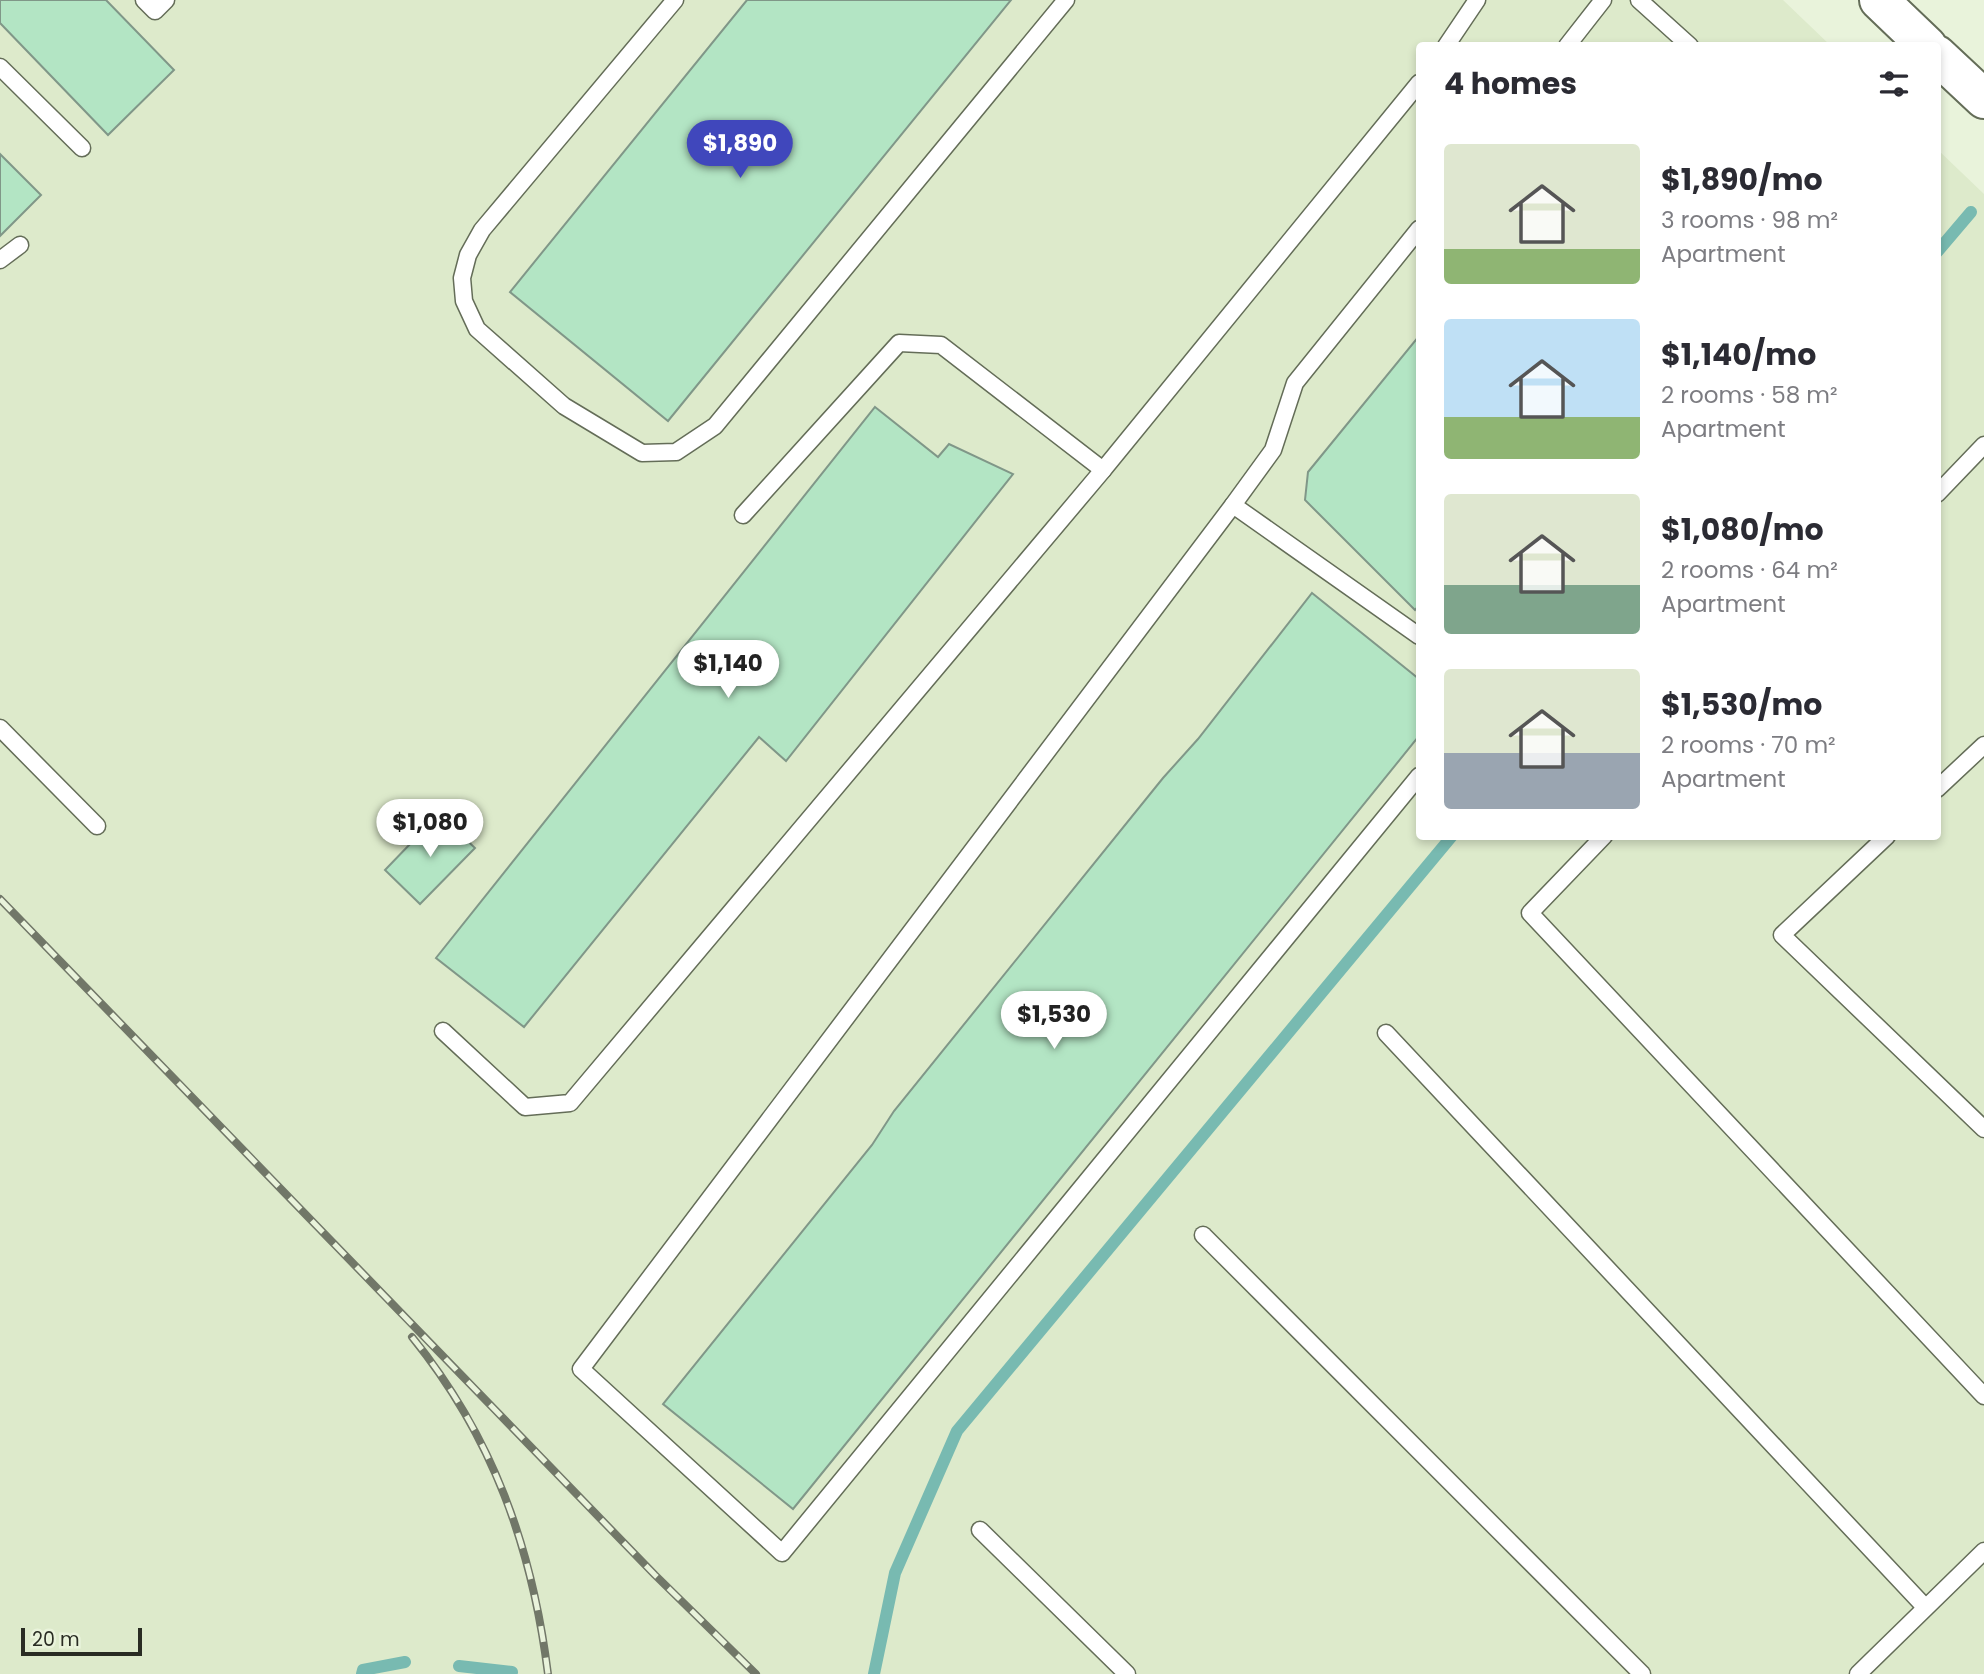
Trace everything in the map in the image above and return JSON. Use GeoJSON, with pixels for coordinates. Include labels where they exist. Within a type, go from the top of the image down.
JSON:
{"type":"FeatureCollection","features":[{"type":"Feature","properties":{"kind":"street"},"geometry":{"type":"LineString","coordinates":[[1879,0],[1920,42]]}},
{"type":"Feature","properties":{"kind":"street"},"geometry":{"type":"LineString","coordinates":[[1941,62],[1984,99]]}},
{"type":"Feature","properties":{"kind":"lane"},"geometry":{"type":"LineString","coordinates":[[144,0],[155,11],[166,0]]}},
{"type":"Feature","properties":{"kind":"lane"},"geometry":{"type":"LineString","coordinates":[[675,0],[482,230],[468,255],[462,278],[464,301],[477,329],[565,406],[642,453],[676,452],[715,426],[1066,0]]}},
{"type":"Feature","properties":{"kind":"lane"},"geometry":{"type":"LineString","coordinates":[[1449,42],[1477,0]]}},
{"type":"Feature","properties":{"kind":"lane"},"geometry":{"type":"LineString","coordinates":[[1570,42],[1603,0]]}},
{"type":"Feature","properties":{"kind":"lane"},"geometry":{"type":"LineString","coordinates":[[1639,0],[1686,42]]}},
{"type":"Feature","properties":{"kind":"lane"},"geometry":{"type":"LineString","coordinates":[[0,66],[82,148]]}},
{"type":"Feature","properties":{"kind":"lane"},"geometry":{"type":"LineString","coordinates":[[443,1031],[525,1107],[570,1103],[1103,470],[1416,87]]}},
{"type":"Feature","properties":{"kind":"lane"},"geometry":{"type":"LineString","coordinates":[[1416,233],[1295,383],[1273,450],[1233,505],[581,1369],[782,1553],[1416,780]]}},
{"type":"Feature","properties":{"kind":"lane"},"geometry":{"type":"LineString","coordinates":[[0,260],[20,245]]}},
{"type":"Feature","properties":{"kind":"lane"},"geometry":{"type":"LineString","coordinates":[[743,515],[899,343],[941,345],[1103,470]]}},
{"type":"Feature","properties":{"kind":"lane"},"geometry":{"type":"LineString","coordinates":[[1941,490],[1984,446]]}},
{"type":"Feature","properties":{"kind":"lane"},"geometry":{"type":"LineString","coordinates":[[1233,505],[1416,634]]}},
{"type":"Feature","properties":{"kind":"lane"},"geometry":{"type":"LineString","coordinates":[[0,728],[97,826]]}},
{"type":"Feature","properties":{"kind":"lane"},"geometry":{"type":"LineString","coordinates":[[1941,785],[1984,745]]}},
{"type":"Feature","properties":{"kind":"lane"},"geometry":{"type":"LineString","coordinates":[[1600,840],[1530,913],[1984,1396]]}},
{"type":"Feature","properties":{"kind":"lane"},"geometry":{"type":"LineString","coordinates":[[1883,840],[1782,935],[1984,1129]]}},
{"type":"Feature","properties":{"kind":"lane"},"geometry":{"type":"LineString","coordinates":[[1386,1033],[1925,1607]]}},
{"type":"Feature","properties":{"kind":"lane"},"geometry":{"type":"LineString","coordinates":[[1203,1235],[1642,1674]]}},
{"type":"Feature","properties":{"kind":"lane"},"geometry":{"type":"LineString","coordinates":[[980,1530],[1128,1674]]}},
{"type":"Feature","properties":{"kind":"lane"},"geometry":{"type":"LineString","coordinates":[[1858,1674],[1984,1551]]}},
{"type":"Feature","properties":{"kind":"shaded area"},"geometry":{"type":"Polygon","coordinates":[[[0,0],[1783,0],[1827,42],[1416,42],[1416,840],[1941,840],[1941,153],[1984,194],[1984,1674],[0,1674],[0,0]]]}},
{"type":"Feature","properties":{"kind":"building"},"geometry":{"type":"Polygon","coordinates":[[[0,0],[106,0],[174,70],[108,135],[0,23],[0,0]]]}},
{"type":"Feature","properties":{"kind":"building"},"geometry":{"type":"Polygon","coordinates":[[[747,0],[1011,0],[668,421],[510,292],[747,0]]]}},
{"type":"Feature","properties":{"kind":"building"},"geometry":{"type":"Polygon","coordinates":[[[0,154],[41,195],[0,236],[0,154]]]}},
{"type":"Feature","properties":{"kind":"building"},"geometry":{"type":"Polygon","coordinates":[[[1416,340],[1415,610],[1305,500],[1308,472],[1416,340]]]}},
{"type":"Feature","properties":{"kind":"building"},"geometry":{"type":"Polygon","coordinates":[[[875,407],[938,457],[949,444],[1013,474],[786,761],[759,737],[524,1027],[436,958],[875,407]]]}},
{"type":"Feature","properties":{"kind":"building"},"geometry":{"type":"Polygon","coordinates":[[[1312,593],[1416,677],[1416,740],[793,1509],[663,1404],[872,1145],[894,1111],[1163,778],[1198,739],[1312,593]]]}},
{"type":"Feature","properties":{"kind":"building"},"geometry":{"type":"Polygon","coordinates":[[[439,814],[475,848],[420,904],[385,870],[439,814]]]}},
{"type":"Feature","properties":{"kind":"waterway"},"geometry":{"type":"LineString","coordinates":[[1941,247],[1971,212]]}},
{"type":"Feature","properties":{"kind":"waterway"},"geometry":{"type":"LineString","coordinates":[[874,1674],[895,1573],[957,1431],[1449,840]]}},
{"type":"Feature","properties":{"kind":"waterway"},"geometry":{"type":"LineString","coordinates":[[362,1674],[363,1670],[405,1662]]}},
{"type":"Feature","properties":{"kind":"waterway"},"geometry":{"type":"LineString","coordinates":[[459,1666],[512,1672]]}},
{"type":"Feature","properties":{"kind":"railway"},"geometry":{"type":"LineString","coordinates":[[0,899],[655,1575],[756,1674]]}},
{"type":"Feature","properties":{"kind":"railway"},"geometry":{"type":"LineString","coordinates":[[412,1337],[465,1414],[504,1495],[531,1582],[548,1674]]}}]}
